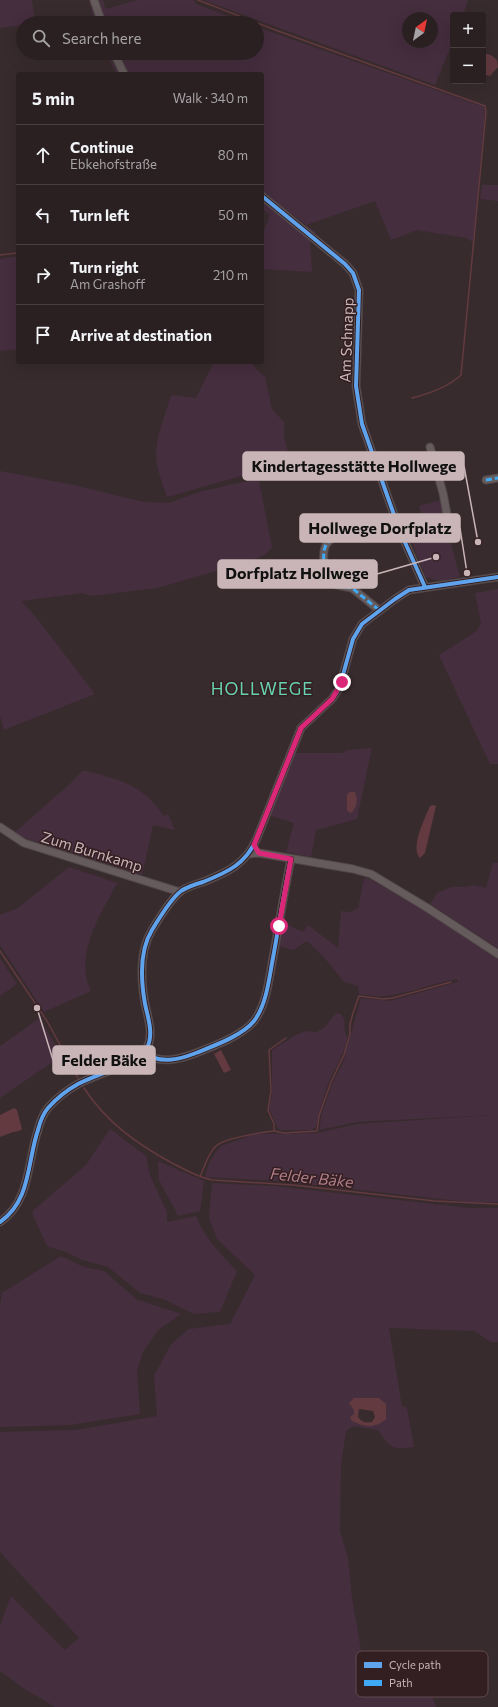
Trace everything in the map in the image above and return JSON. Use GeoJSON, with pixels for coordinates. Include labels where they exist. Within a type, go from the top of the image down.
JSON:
{"type":"FeatureCollection","features":[{"type":"Feature","properties":{"kind":"street"},"geometry":{"type":"LineString","coordinates":[[94,0],[100,16]]}},
{"type":"Feature","properties":{"kind":"street"},"geometry":{"type":"LineString","coordinates":[[117,60],[123,72]]}},
{"type":"Feature","properties":{"kind":"street","name":"Am Schnapp"},"geometry":{"type":"LineString","coordinates":[[264,198],[345,264],[356,280],[359,290],[356,386],[362,424],[399,528],[425,587]]}},
{"type":"Feature","properties":{"kind":"street"},"geometry":{"type":"LineString","coordinates":[[430,447],[443,493],[448,520]]}},
{"type":"Feature","properties":{"kind":"street"},"geometry":{"type":"LineString","coordinates":[[486,480],[498,478]]}},
{"type":"Feature","properties":{"kind":"street"},"geometry":{"type":"LineString","coordinates":[[379,610],[352,588],[341,586],[327,578],[325,567],[325,549],[328,542],[337,536],[399,528]]}},
{"type":"Feature","properties":{"kind":"street"},"geometry":{"type":"LineString","coordinates":[[0,1222],[16,1206],[24,1190],[28,1180],[35,1139],[43,1114],[48,1108],[60,1096],[78,1084],[121,1066],[144,1053],[150,1041],[150,1036],[142,981],[146,945],[151,932],[180,892],[229,870],[242,862],[250,854],[301,728],[336,694],[342,682],[353,639],[357,630],[366,619],[410,590],[498,577]]}},
{"type":"Feature","properties":{"kind":"street","name":"Zum Burnkamp"},"geometry":{"type":"LineString","coordinates":[[0,827],[24,843],[180,892]]}},
{"type":"Feature","properties":{"kind":"street"},"geometry":{"type":"LineString","coordinates":[[254,845],[259,853]]}},
{"type":"Feature","properties":{"kind":"street"},"geometry":{"type":"LineString","coordinates":[[250,854],[259,853],[372,874],[431,910],[498,954]]}},
{"type":"Feature","properties":{"kind":"street"},"geometry":{"type":"LineString","coordinates":[[144,1053],[152,1058],[165,1060],[183,1058],[219,1044],[243,1030],[253,1022],[265,998],[291,859]]}},
{"type":"Feature","properties":{"kind":"shaded area"},"geometry":{"type":"Polygon","coordinates":[[[0,0],[32,0],[34,16],[16,16],[16,26],[0,28],[0,0]]]}},
{"type":"Feature","properties":{"kind":"shaded area"},"geometry":{"type":"Polygon","coordinates":[[[89,0],[103,0],[106,9],[137,0],[194,0],[196,4],[228,16],[93,16],[89,0]]]}},
{"type":"Feature","properties":{"kind":"shaded area"},"geometry":{"type":"Polygon","coordinates":[[[203,0],[468,0],[464,12],[450,12],[450,48],[435,85],[264,22],[264,16],[247,16],[203,0]]]}},
{"type":"Feature","properties":{"kind":"shaded area"},"geometry":{"type":"Polygon","coordinates":[[[264,29],[484,107],[485,113],[473,242],[466,238],[417,230],[391,240],[375,201],[306,225],[316,232],[310,242],[312,272],[264,269],[264,231],[270,215],[264,210],[264,72],[116,72],[109,60],[264,60],[264,29]],[[288,211],[281,216],[301,232],[306,225],[288,211]]]}},
{"type":"Feature","properties":{"kind":"shaded area"},"geometry":{"type":"Polygon","coordinates":[[[486,54],[491,55],[497,60],[498,67],[490,76],[486,75],[486,54]]]}},
{"type":"Feature","properties":{"kind":"shaded area"},"geometry":{"type":"Polygon","coordinates":[[[482,185],[498,185],[498,201],[480,199],[482,185]]]}},
{"type":"Feature","properties":{"kind":"shaded area"},"geometry":{"type":"Polygon","coordinates":[[[16,256],[16,349],[0,351],[0,259],[16,256]]]}},
{"type":"Feature","properties":{"kind":"shaded area"},"geometry":{"type":"Polygon","coordinates":[[[213,364],[251,364],[265,377],[272,409],[284,422],[284,437],[290,459],[248,474],[167,497],[158,471],[156,460],[156,447],[159,432],[171,395],[196,398],[213,364]]]}},
{"type":"Feature","properties":{"kind":"shaded area"},"geometry":{"type":"Polygon","coordinates":[[[0,471],[74,485],[144,502],[169,503],[199,492],[253,480],[259,481],[272,547],[266,554],[254,560],[157,588],[91,596],[82,593],[21,601],[35,616],[95,694],[4,730],[0,716],[0,471]]]}},
{"type":"Feature","properties":{"kind":"shaded area"},"geometry":{"type":"Polygon","coordinates":[[[442,500],[444,511],[443,524],[447,529],[460,577],[440,581],[426,577],[409,536],[426,531],[419,506],[442,500]]]}},
{"type":"Feature","properties":{"kind":"shaded area"},"geometry":{"type":"Polygon","coordinates":[[[498,589],[498,764],[490,764],[439,655],[477,631],[481,623],[475,593],[498,589]]]}},
{"type":"Feature","properties":{"kind":"shaded area"},"geometry":{"type":"Polygon","coordinates":[[[372,748],[357,819],[316,830],[311,857],[286,852],[294,823],[269,815],[294,753],[342,753],[347,750],[372,748]]]}},
{"type":"Feature","properties":{"kind":"shaded area"},"geometry":{"type":"Polygon","coordinates":[[[82,771],[87,771],[121,781],[134,787],[144,793],[164,816],[168,814],[175,830],[153,825],[142,875],[25,838],[15,832],[71,783],[82,771]]]}},
{"type":"Feature","properties":{"kind":"shaded area"},"geometry":{"type":"Polygon","coordinates":[[[355,792],[357,801],[355,809],[351,813],[347,811],[347,796],[348,793],[355,792]]]}},
{"type":"Feature","properties":{"kind":"shaded area"},"geometry":{"type":"Polygon","coordinates":[[[430,806],[436,806],[425,853],[420,858],[417,853],[417,840],[430,806]]]}},
{"type":"Feature","properties":{"kind":"shaded area"},"geometry":{"type":"Polygon","coordinates":[[[493,862],[498,863],[498,948],[430,904],[437,893],[451,887],[474,885],[486,888],[493,862]]]}},
{"type":"Feature","properties":{"kind":"shaded area"},"geometry":{"type":"Polygon","coordinates":[[[69,867],[117,883],[97,921],[87,949],[85,963],[86,977],[91,991],[44,1012],[0,945],[0,915],[18,908],[69,867]]]}},
{"type":"Feature","properties":{"kind":"shaded area"},"geometry":{"type":"Polygon","coordinates":[[[364,878],[370,879],[406,900],[405,897],[498,957],[498,1202],[468,1202],[278,1181],[205,1177],[209,1163],[221,1146],[256,1134],[317,1133],[357,1124],[494,1115],[357,1122],[319,1130],[322,1113],[332,1084],[343,1063],[361,998],[390,1001],[458,982],[457,979],[393,995],[375,996],[359,994],[358,986],[344,982],[323,956],[307,941],[293,950],[279,946],[282,922],[303,932],[308,925],[338,948],[341,911],[350,912],[358,908],[364,878]]]}},
{"type":"Feature","properties":{"kind":"shaded area"},"geometry":{"type":"Polygon","coordinates":[[[0,958],[17,984],[0,996],[0,958]]]}},
{"type":"Feature","properties":{"kind":"shaded area"},"geometry":{"type":"Polygon","coordinates":[[[336,1013],[341,1014],[344,1019],[344,1028],[347,1039],[342,1055],[330,1079],[316,1127],[311,1130],[280,1130],[277,1127],[269,1108],[272,1095],[272,1050],[305,1031],[317,1032],[325,1027],[336,1013]]]}},
{"type":"Feature","properties":{"kind":"shaded area"},"geometry":{"type":"Polygon","coordinates":[[[40,1018],[61,1056],[0,1098],[0,1046],[40,1018]]]}},
{"type":"Feature","properties":{"kind":"shaded area"},"geometry":{"type":"Polygon","coordinates":[[[221,1050],[231,1070],[224,1073],[214,1054],[221,1050]]]}},
{"type":"Feature","properties":{"kind":"shaded area"},"geometry":{"type":"Polygon","coordinates":[[[14,1108],[17,1110],[22,1129],[0,1137],[0,1115],[14,1108]]]}},
{"type":"Feature","properties":{"kind":"shaded area"},"geometry":{"type":"Polygon","coordinates":[[[110,1129],[146,1156],[150,1176],[167,1212],[167,1222],[196,1216],[209,1239],[237,1271],[220,1312],[194,1314],[163,1299],[140,1293],[108,1267],[82,1260],[66,1252],[47,1246],[32,1213],[86,1165],[110,1129]]]}},
{"type":"Feature","properties":{"kind":"shaded area"},"geometry":{"type":"Polygon","coordinates":[[[158,1161],[204,1181],[200,1211],[178,1216],[159,1180],[158,1161]]]}},
{"type":"Feature","properties":{"kind":"shaded area"},"geometry":{"type":"Polygon","coordinates":[[[212,1183],[274,1186],[469,1208],[498,1208],[498,1342],[491,1342],[474,1331],[389,1328],[402,1406],[407,1408],[414,1447],[396,1448],[386,1441],[378,1430],[353,1426],[346,1431],[341,1464],[340,1531],[348,1558],[352,1598],[361,1651],[356,1651],[356,1697],[432,1697],[436,1707],[55,1707],[23,1688],[0,1671],[0,1626],[11,1596],[65,1650],[79,1638],[0,1552],[0,1432],[76,1430],[157,1416],[154,1376],[170,1346],[188,1329],[230,1324],[255,1275],[217,1239],[209,1218],[212,1183]],[[386,1404],[354,1410],[354,1414],[350,1417],[371,1426],[386,1404]]]}},
{"type":"Feature","properties":{"kind":"shaded area"},"geometry":{"type":"Polygon","coordinates":[[[61,1256],[84,1267],[104,1271],[136,1299],[181,1314],[158,1330],[143,1352],[137,1370],[140,1414],[70,1425],[0,1427],[0,1305],[2,1293],[61,1256]]]}},
{"type":"Feature","properties":{"kind":"shaded area"},"geometry":{"type":"Polygon","coordinates":[[[354,1398],[379,1398],[386,1404],[386,1419],[373,1426],[365,1426],[352,1421],[350,1417],[354,1414],[354,1410],[349,1403],[354,1398]],[[359,1409],[358,1417],[364,1422],[372,1422],[375,1417],[373,1411],[359,1409]]]}},
{"type":"Feature","properties":{"kind":"waterway"},"geometry":{"type":"LineString","coordinates":[[198,0],[239,16]]}},
{"type":"Feature","properties":{"kind":"waterway"},"geometry":{"type":"LineString","coordinates":[[264,26],[485,106],[486,112],[461,375],[438,390],[412,398]]}},
{"type":"Feature","properties":{"kind":"waterway"},"geometry":{"type":"LineString","coordinates":[[0,255],[16,253]]}},
{"type":"Feature","properties":{"kind":"waterway","name":"Felder Bäke"},"geometry":{"type":"LineString","coordinates":[[0,951],[47,1021],[78,1078]]}},
{"type":"Feature","properties":{"kind":"waterway"},"geometry":{"type":"LineString","coordinates":[[274,1131],[284,1133],[317,1131],[319,1116],[331,1082],[344,1055],[350,1034],[350,1024],[359,996],[383,999],[393,998],[451,982]]}},
{"type":"Feature","properties":{"kind":"waterway"},"geometry":{"type":"LineString","coordinates":[[200,1177],[206,1161],[216,1146],[227,1140],[274,1131],[274,1124],[268,1110],[271,1091],[269,1050],[286,1038]]}},
{"type":"Feature","properties":{"kind":"waterway","name":"Felder Bäke"},"geometry":{"type":"LineString","coordinates":[[84,1088],[112,1122],[135,1140],[172,1163],[207,1179],[293,1185],[435,1201],[498,1204]]}},
{"type":"Feature","properties":{"kind":"marked path"},"geometry":{"type":"LineString","coordinates":[[486,480],[498,478]]}},
{"type":"Feature","properties":{"kind":"marked path"},"geometry":{"type":"LineString","coordinates":[[379,610],[352,588],[337,585],[327,578],[324,550],[329,541],[337,536],[399,529]]}},
{"type":"Feature","properties":{"kind":"marked path"},"geometry":{"type":"LineString","coordinates":[[325,567],[339,576],[352,588]]}},
{"type":"Feature","properties":{"kind":"cycle path"},"geometry":{"type":"LineString","coordinates":[[264,198],[345,264],[353,273],[359,290],[356,386],[362,424],[399,529],[425,587]]}},
{"type":"Feature","properties":{"kind":"cycle path"},"geometry":{"type":"LineString","coordinates":[[0,1222],[10,1213],[23,1192],[34,1142],[43,1116],[48,1108],[74,1086],[85,1080],[126,1064],[135,1059],[147,1048],[150,1032],[145,1004],[142,966],[145,947],[152,930],[165,909],[181,891],[228,871],[242,861],[253,847],[301,728],[332,699],[339,689],[353,639],[362,624],[409,590],[498,577]]}},
{"type":"Feature","properties":{"kind":"cycle path"},"geometry":{"type":"LineString","coordinates":[[144,1053],[156,1059],[163,1060],[183,1058],[235,1036],[254,1021],[262,1007],[267,991],[291,859]]}},
{"type":"Feature","properties":{"kind":"place","name":"Kindertagesstätte Hollwege"},"geometry":{"type":"Point","coordinates":[478,542]}},
{"type":"Feature","properties":{"kind":"place","name":"Dorfplatz Hollwege"},"geometry":{"type":"Point","coordinates":[436,557]}},
{"type":"Feature","properties":{"kind":"place","name":"Hollwege Dorfplatz"},"geometry":{"type":"Point","coordinates":[467,573]}},
{"type":"Feature","properties":{"kind":"place","name":"Felder Bäke"},"geometry":{"type":"Point","coordinates":[37,1008]}},
{"type":"Feature","properties":{"kind":"district","name":"HOLLWEGE"},"geometry":{"type":"Point","coordinates":[262,688]}},
{"type":"Feature","properties":{"kind":"route"},"geometry":{"type":"LineString","coordinates":[[279,926],[291,859],[259,853],[254,845],[301,728],[332,699],[342,682]]}}]}
